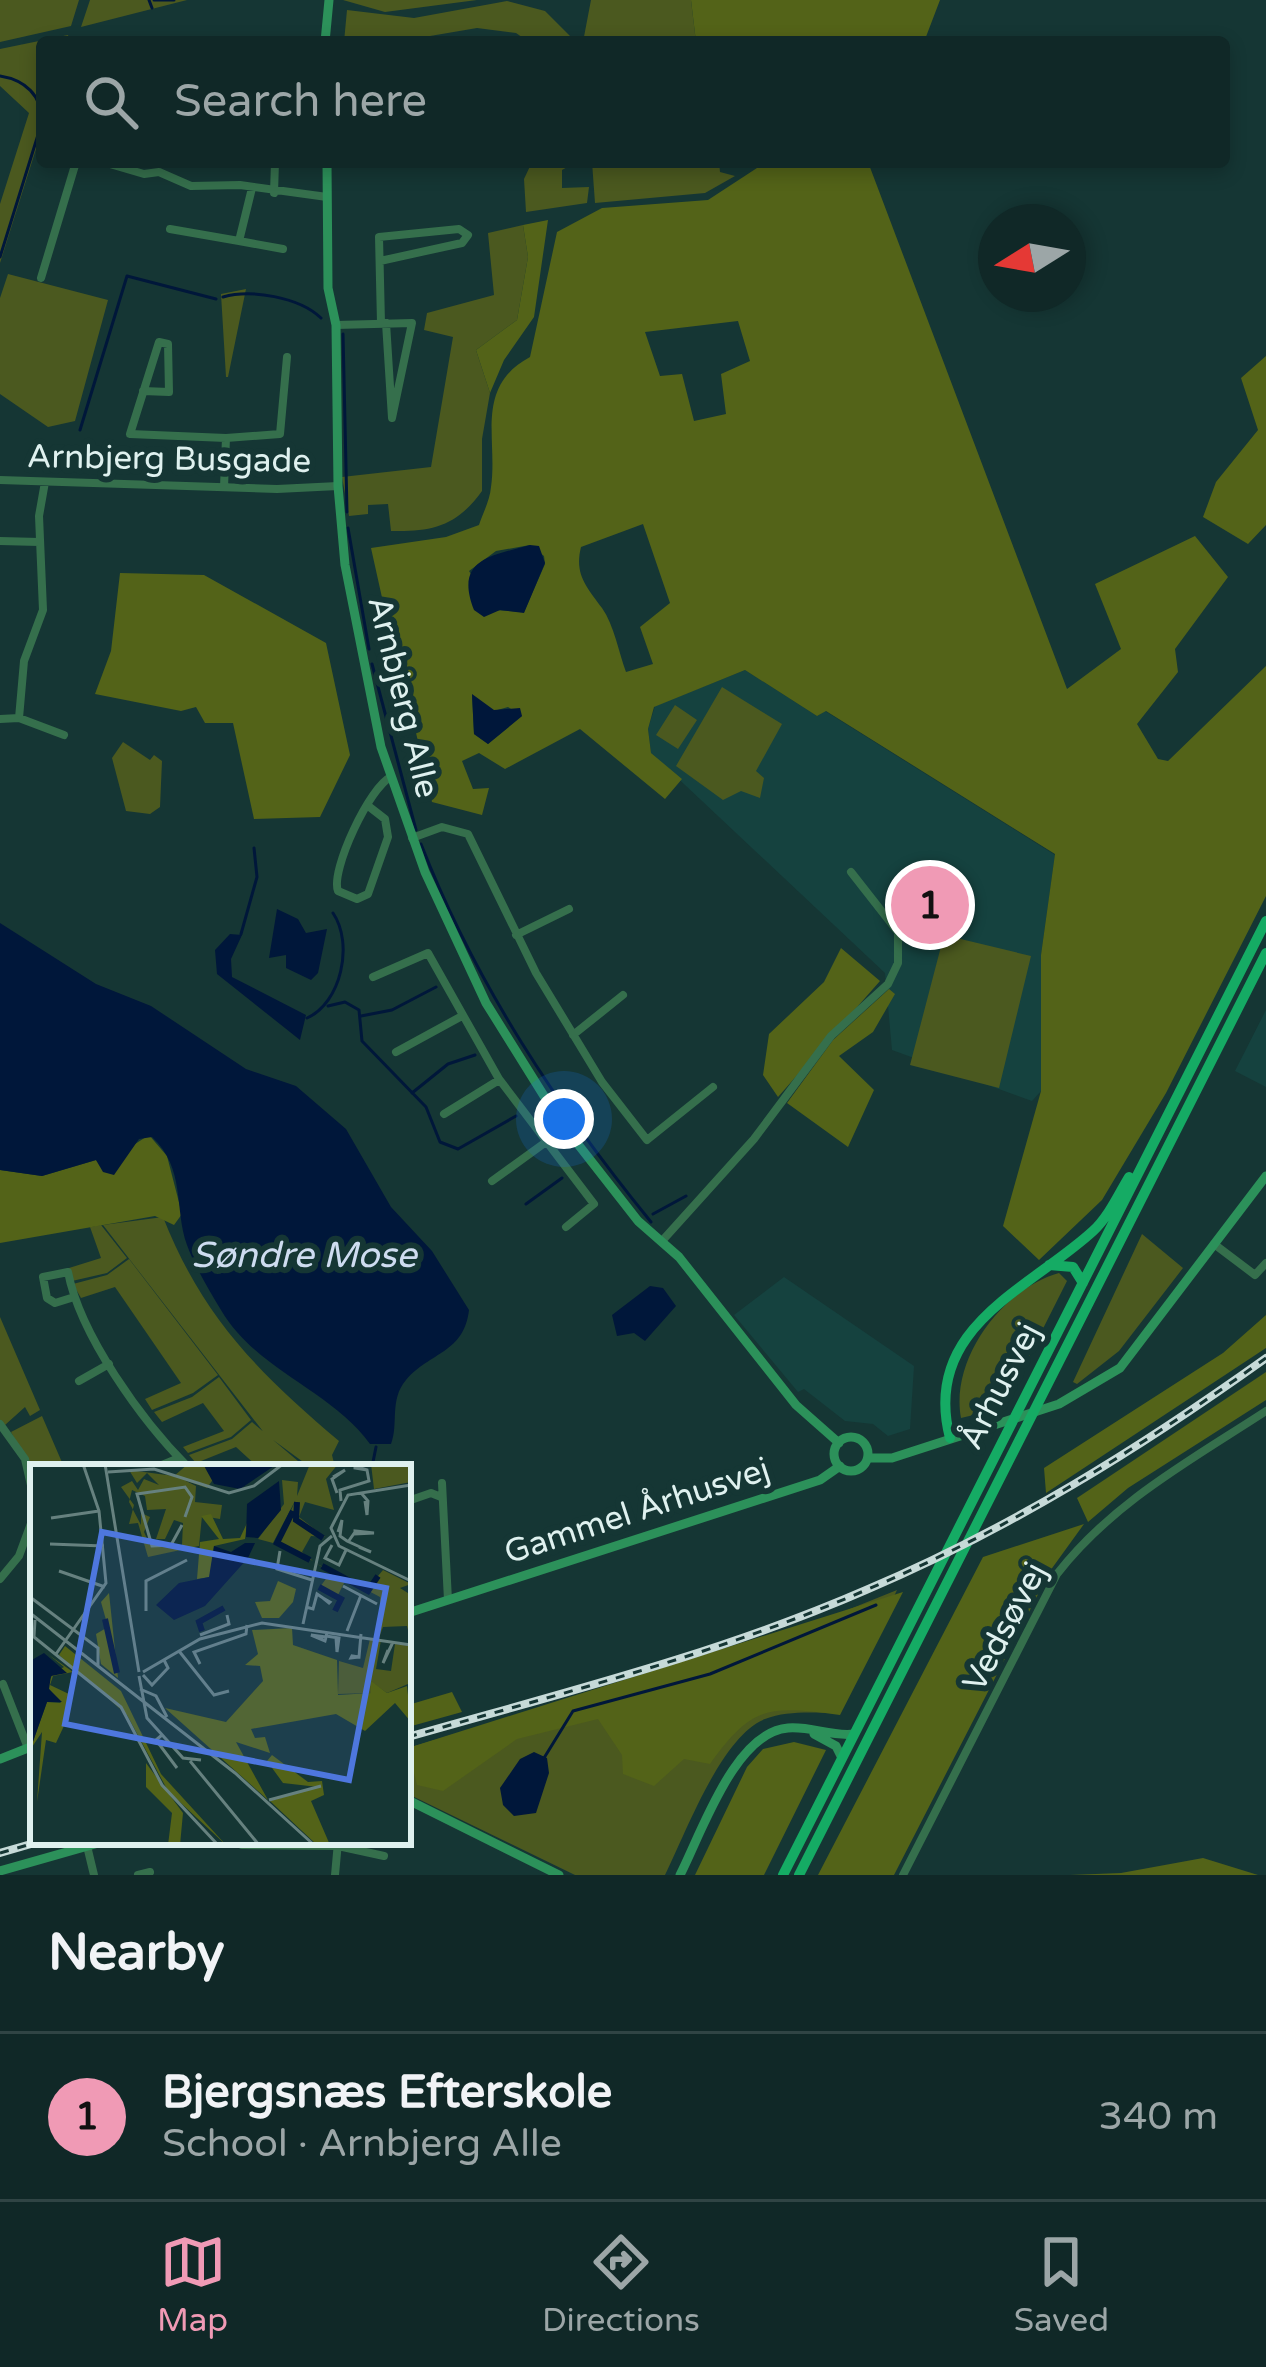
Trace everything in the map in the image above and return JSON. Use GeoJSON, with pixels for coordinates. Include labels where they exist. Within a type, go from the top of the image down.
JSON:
{"type":"FeatureCollection","features":[{"type":"Feature","properties":{"kind":"main road","name":"Århusvej"},"geometry":{"type":"LineString","coordinates":[[783,1875],[1266,921]]}},
{"type":"Feature","properties":{"kind":"main road","name":"Århusvej"},"geometry":{"type":"LineString","coordinates":[[799,1875],[1266,954]]}},
{"type":"Feature","properties":{"kind":"main road"},"geometry":{"type":"LineString","coordinates":[[950,1438],[948,1400],[963,1345],[992,1306],[1105,1217],[1174,1102]]}},
{"type":"Feature","properties":{"kind":"main road"},"geometry":{"type":"LineString","coordinates":[[1045,1266],[1068,1264],[1083,1283]]}},
{"type":"Feature","properties":{"kind":"street"},"geometry":{"type":"LineString","coordinates":[[326,36],[329,0]]}},
{"type":"Feature","properties":{"kind":"street"},"geometry":{"type":"LineString","coordinates":[[41,278],[74,168]]}},
{"type":"Feature","properties":{"kind":"street"},"geometry":{"type":"LineString","coordinates":[[124,168],[144,174],[158,168]]}},
{"type":"Feature","properties":{"kind":"street"},"geometry":{"type":"LineString","coordinates":[[162,168],[191,186],[327,197]]}},
{"type":"Feature","properties":{"kind":"street"},"geometry":{"type":"LineString","coordinates":[[274,193],[275,168]]}},
{"type":"Feature","properties":{"kind":"street","name":"Arnbjerg Alle"},"geometry":{"type":"LineString","coordinates":[[327,168],[338,486],[353,610],[391,777],[412,838],[486,1003],[597,1171],[662,1241],[796,1405],[838,1443]]}},
{"type":"Feature","properties":{"kind":"street"},"geometry":{"type":"LineString","coordinates":[[239,242],[253,188]]}},
{"type":"Feature","properties":{"kind":"street"},"geometry":{"type":"LineString","coordinates":[[170,229],[283,249]]}},
{"type":"Feature","properties":{"kind":"street"},"geometry":{"type":"LineString","coordinates":[[336,325],[384,323],[412,323],[392,418],[389,414],[384,323],[380,261],[379,237],[459,229],[468,235],[462,243],[380,261]]}},
{"type":"Feature","properties":{"kind":"street"},"geometry":{"type":"LineString","coordinates":[[143,391],[170,392],[168,344],[158,342],[143,391],[130,434],[226,438],[280,434],[287,357]]}},
{"type":"Feature","properties":{"kind":"street"},"geometry":{"type":"LineString","coordinates":[[224,487],[226,438]]}},
{"type":"Feature","properties":{"kind":"street","name":"Arnbjerg Busgade"},"geometry":{"type":"LineString","coordinates":[[0,480],[338,486]]}},
{"type":"Feature","properties":{"kind":"street"},"geometry":{"type":"LineString","coordinates":[[19,718],[24,661],[43,610],[39,542],[45,482]]}},
{"type":"Feature","properties":{"kind":"street"},"geometry":{"type":"LineString","coordinates":[[0,541],[39,542]]}},
{"type":"Feature","properties":{"kind":"street"},"geometry":{"type":"LineString","coordinates":[[0,719],[19,718],[64,735]]}},
{"type":"Feature","properties":{"kind":"street"},"geometry":{"type":"LineString","coordinates":[[368,805],[385,819],[388,837],[368,894],[357,899],[338,891],[334,879],[368,805],[378,784],[391,777]]}},
{"type":"Feature","properties":{"kind":"street"},"geometry":{"type":"LineString","coordinates":[[412,838],[442,827],[468,834],[516,934],[573,1035],[647,1140],[713,1087]]}},
{"type":"Feature","properties":{"kind":"street"},"geometry":{"type":"LineString","coordinates":[[662,1241],[754,1138],[831,1036],[887,984],[898,963],[898,932],[851,872]]}},
{"type":"Feature","properties":{"kind":"street"},"geometry":{"type":"LineString","coordinates":[[516,934],[568,909]]}},
{"type":"Feature","properties":{"kind":"street"},"geometry":{"type":"LineString","coordinates":[[373,977],[428,953],[499,1079],[594,1204],[566,1227]]}},
{"type":"Feature","properties":{"kind":"street"},"geometry":{"type":"LineString","coordinates":[[573,1035],[623,995]]}},
{"type":"Feature","properties":{"kind":"street"},"geometry":{"type":"LineString","coordinates":[[396,1052],[463,1016]]}},
{"type":"Feature","properties":{"kind":"street"},"geometry":{"type":"LineString","coordinates":[[444,1114],[499,1079]]}},
{"type":"Feature","properties":{"kind":"street"},"geometry":{"type":"LineString","coordinates":[[492,1181],[546,1142]]}},
{"type":"Feature","properties":{"kind":"street"},"geometry":{"type":"LineString","coordinates":[[579,1185],[597,1171]]}},
{"type":"Feature","properties":{"kind":"street"},"geometry":{"type":"LineString","coordinates":[[868,1459],[861,1440],[847,1438],[838,1443],[835,1456],[840,1466],[858,1470],[868,1459],[892,1458],[1059,1404],[1120,1368],[1266,1177]]}},
{"type":"Feature","properties":{"kind":"street"},"geometry":{"type":"LineString","coordinates":[[1214,1244],[1256,1275],[1266,1263]]}},
{"type":"Feature","properties":{"kind":"street"},"geometry":{"type":"LineString","coordinates":[[71,1298],[55,1303],[47,1298],[43,1277],[68,1272],[71,1298],[109,1364],[185,1464]]}},
{"type":"Feature","properties":{"kind":"street"},"geometry":{"type":"LineString","coordinates":[[79,1381],[109,1364]]}},
{"type":"Feature","properties":{"kind":"street","name":"Vedsøvej"},"geometry":{"type":"LineString","coordinates":[[903,1875],[1071,1556],[1123,1504],[1266,1411]]}},
{"type":"Feature","properties":{"kind":"street"},"geometry":{"type":"LineString","coordinates":[[0,1424],[25,1459],[30,1481]]}},
{"type":"Feature","properties":{"kind":"street"},"geometry":{"type":"LineString","coordinates":[[164,1464],[179,1458]]}},
{"type":"Feature","properties":{"kind":"street","name":"Gammel Århusvej"},"geometry":{"type":"LineString","coordinates":[[411,1612],[820,1480],[840,1466]]}},
{"type":"Feature","properties":{"kind":"street"},"geometry":{"type":"LineString","coordinates":[[442,1483],[448,1600]]}},
{"type":"Feature","properties":{"kind":"street"},"geometry":{"type":"LineString","coordinates":[[411,1501],[431,1493],[442,1498]]}},
{"type":"Feature","properties":{"kind":"street"},"geometry":{"type":"LineString","coordinates":[[0,1579],[19,1556],[30,1526]]}},
{"type":"Feature","properties":{"kind":"street"},"geometry":{"type":"LineString","coordinates":[[0,1759],[30,1747],[3,1684]]}},
{"type":"Feature","properties":{"kind":"street"},"geometry":{"type":"LineString","coordinates":[[680,1875],[748,1747],[780,1729],[854,1734]]}},
{"type":"Feature","properties":{"kind":"street"},"geometry":{"type":"LineString","coordinates":[[804,1729],[836,1746],[842,1758]]}},
{"type":"Feature","properties":{"kind":"street"},"geometry":{"type":"LineString","coordinates":[[411,1801],[560,1875]]}},
{"type":"Feature","properties":{"kind":"street"},"geometry":{"type":"LineString","coordinates":[[0,1871],[90,1845]]}},
{"type":"Feature","properties":{"kind":"street"},"geometry":{"type":"LineString","coordinates":[[335,1875],[338,1845]]}},
{"type":"Feature","properties":{"kind":"street"},"geometry":{"type":"LineString","coordinates":[[342,1845],[384,1856]]}},
{"type":"Feature","properties":{"kind":"street"},"geometry":{"type":"LineString","coordinates":[[86,1846],[94,1875]]}},
{"type":"Feature","properties":{"kind":"street"},"geometry":{"type":"LineString","coordinates":[[138,1875],[150,1872]]}},
{"type":"Feature","properties":{"kind":"shaded area"},"geometry":{"type":"Polygon","coordinates":[[[745,670],[817,716],[825,711],[1055,855],[1041,955],[1041,1091],[1032,1101],[892,1050],[885,973],[651,753],[648,729],[655,706],[745,670]]]}},
{"type":"Feature","properties":{"kind":"shaded area"},"geometry":{"type":"Polygon","coordinates":[[[1266,1010],[1266,1087],[1235,1071],[1266,1010]]]}},
{"type":"Feature","properties":{"kind":"shaded area"},"geometry":{"type":"Polygon","coordinates":[[[784,1277],[914,1366],[910,1429],[888,1436],[873,1424],[845,1421],[804,1389],[798,1392],[734,1315],[784,1277]]]}},
{"type":"Feature","properties":{"kind":"green space"},"geometry":{"type":"Polygon","coordinates":[[[0,0],[79,0],[71,26],[0,42],[0,0]]]}},
{"type":"Feature","properties":{"kind":"green space"},"geometry":{"type":"Polygon","coordinates":[[[90,0],[187,0],[81,27],[90,0]]]}},
{"type":"Feature","properties":{"kind":"green space"},"geometry":{"type":"Polygon","coordinates":[[[343,0],[477,0],[385,12],[343,0]]]}},
{"type":"Feature","properties":{"kind":"green space"},"geometry":{"type":"Polygon","coordinates":[[[591,0],[691,0],[695,36],[584,36],[591,0]]]}},
{"type":"Feature","properties":{"kind":"green space"},"geometry":{"type":"Polygon","coordinates":[[[691,0],[940,0],[926,36],[695,36],[691,0]]]}},
{"type":"Feature","properties":{"kind":"green space"},"geometry":{"type":"Polygon","coordinates":[[[507,1],[545,11],[570,36],[520,36],[477,28],[430,36],[345,36],[347,10],[414,18],[507,1]]]}},
{"type":"Feature","properties":{"kind":"green space"},"geometry":{"type":"Polygon","coordinates":[[[36,42],[36,149],[0,263],[0,204],[29,113],[0,86],[0,49],[36,42]]]}},
{"type":"Feature","properties":{"kind":"green space"},"geometry":{"type":"Polygon","coordinates":[[[529,168],[566,168],[562,188],[589,187],[587,203],[526,212],[524,179],[529,168]]]}},
{"type":"Feature","properties":{"kind":"green space"},"geometry":{"type":"Polygon","coordinates":[[[592,168],[720,168],[735,176],[705,193],[595,203],[592,168]]]}},
{"type":"Feature","properties":{"kind":"green space"},"geometry":{"type":"Polygon","coordinates":[[[757,168],[870,168],[1067,689],[1121,649],[1095,584],[1195,536],[1228,577],[1175,649],[1178,672],[1137,724],[1158,759],[1168,761],[1266,666],[1266,896],[1166,1093],[1102,1200],[1039,1260],[1003,1226],[1041,1091],[1041,955],[1055,854],[826,711],[817,716],[745,670],[654,707],[648,729],[651,753],[682,779],[665,799],[580,729],[505,769],[479,753],[462,761],[473,789],[489,788],[482,815],[432,802],[404,681],[408,656],[393,647],[371,548],[446,537],[479,525],[491,487],[495,399],[501,383],[530,357],[557,232],[602,208],[708,200],[757,168]],[[738,321],[645,332],[660,376],[682,374],[694,421],[726,414],[721,374],[750,361],[738,321]],[[643,524],[581,547],[579,557],[581,573],[610,622],[626,672],[653,664],[640,627],[670,603],[643,524]],[[530,545],[496,551],[469,571],[493,610],[524,612],[545,564],[544,556],[530,545]],[[472,695],[474,734],[488,744],[522,716],[508,707],[494,711],[472,695]]]}},
{"type":"Feature","properties":{"kind":"green space"},"geometry":{"type":"Polygon","coordinates":[[[548,220],[534,317],[504,360],[490,393],[476,350],[517,320],[528,257],[523,225],[548,220]]]}},
{"type":"Feature","properties":{"kind":"green space"},"geometry":{"type":"Polygon","coordinates":[[[523,225],[528,257],[517,320],[476,350],[490,393],[482,439],[482,491],[463,512],[431,528],[391,531],[388,504],[368,505],[368,514],[349,516],[342,477],[431,467],[453,337],[424,330],[427,313],[494,295],[488,233],[523,225]]]}},
{"type":"Feature","properties":{"kind":"green space"},"geometry":{"type":"Polygon","coordinates":[[[8,274],[108,300],[75,421],[48,427],[0,394],[0,298],[8,274]]]}},
{"type":"Feature","properties":{"kind":"green space"},"geometry":{"type":"Polygon","coordinates":[[[246,289],[228,377],[226,377],[221,294],[246,289]]]}},
{"type":"Feature","properties":{"kind":"green space"},"geometry":{"type":"Polygon","coordinates":[[[1266,356],[1266,525],[1248,544],[1203,517],[1216,482],[1258,430],[1241,378],[1266,356]]]}},
{"type":"Feature","properties":{"kind":"green space"},"geometry":{"type":"Polygon","coordinates":[[[120,573],[204,575],[326,643],[350,755],[320,817],[254,819],[233,723],[205,723],[196,707],[181,711],[95,694],[111,651],[120,573]]]}},
{"type":"Feature","properties":{"kind":"green space"},"geometry":{"type":"Polygon","coordinates":[[[722,687],[782,724],[756,771],[764,778],[760,798],[741,791],[723,800],[676,766],[722,687]]]}},
{"type":"Feature","properties":{"kind":"green space"},"geometry":{"type":"Polygon","coordinates":[[[675,705],[697,720],[678,749],[656,735],[675,705]]]}},
{"type":"Feature","properties":{"kind":"green space"},"geometry":{"type":"Polygon","coordinates":[[[123,742],[150,760],[154,755],[162,761],[160,807],[150,814],[126,811],[112,758],[123,742]]]}},
{"type":"Feature","properties":{"kind":"green space"},"geometry":{"type":"Polygon","coordinates":[[[944,935],[1031,956],[999,1088],[910,1065],[944,935]]]}},
{"type":"Feature","properties":{"kind":"green space"},"geometry":{"type":"Polygon","coordinates":[[[841,948],[880,981],[778,1097],[763,1075],[769,1034],[824,982],[841,948]]]}},
{"type":"Feature","properties":{"kind":"green space"},"geometry":{"type":"Polygon","coordinates":[[[889,989],[895,994],[873,1032],[839,1056],[874,1090],[848,1147],[787,1103],[833,1040],[889,989]]]}},
{"type":"Feature","properties":{"kind":"green space"},"geometry":{"type":"Polygon","coordinates":[[[149,1135],[167,1156],[182,1214],[174,1225],[155,1216],[0,1243],[0,1170],[42,1176],[96,1160],[101,1166],[149,1135]]]}},
{"type":"Feature","properties":{"kind":"green space"},"geometry":{"type":"Polygon","coordinates":[[[163,1217],[196,1285],[236,1341],[339,1441],[332,1455],[334,1464],[306,1464],[265,1434],[103,1225],[163,1217]]]}},
{"type":"Feature","properties":{"kind":"green space"},"geometry":{"type":"Polygon","coordinates":[[[101,1225],[127,1258],[107,1273],[72,1281],[69,1268],[101,1258],[90,1227],[101,1225]]]}},
{"type":"Feature","properties":{"kind":"green space"},"geometry":{"type":"Polygon","coordinates":[[[1142,1234],[1183,1268],[1119,1351],[1077,1384],[1073,1382],[1142,1234]]]}},
{"type":"Feature","properties":{"kind":"green space"},"geometry":{"type":"Polygon","coordinates":[[[129,1259],[218,1375],[193,1393],[152,1410],[145,1399],[181,1383],[115,1287],[81,1298],[73,1284],[107,1275],[129,1259]]]}},
{"type":"Feature","properties":{"kind":"green space"},"geometry":{"type":"Polygon","coordinates":[[[1059,1273],[1067,1281],[1003,1408],[961,1418],[964,1373],[984,1329],[1018,1294],[1059,1273]]]}},
{"type":"Feature","properties":{"kind":"green space"},"geometry":{"type":"Polygon","coordinates":[[[1266,1315],[1266,1348],[1046,1493],[1044,1468],[1223,1353],[1266,1315]]]}},
{"type":"Feature","properties":{"kind":"green space"},"geometry":{"type":"Polygon","coordinates":[[[0,1317],[40,1410],[30,1416],[25,1407],[5,1425],[0,1421],[0,1317]]]}},
{"type":"Feature","properties":{"kind":"green space"},"geometry":{"type":"Polygon","coordinates":[[[1266,1372],[1266,1400],[1128,1488],[1088,1522],[1077,1498],[1266,1372]]]}},
{"type":"Feature","properties":{"kind":"green space"},"geometry":{"type":"Polygon","coordinates":[[[219,1377],[251,1420],[231,1437],[188,1453],[183,1447],[224,1431],[203,1403],[162,1422],[154,1412],[192,1397],[219,1377]]]}},
{"type":"Feature","properties":{"kind":"green space"},"geometry":{"type":"Polygon","coordinates":[[[42,1416],[63,1464],[30,1464],[30,1469],[11,1432],[42,1416]]]}},
{"type":"Feature","properties":{"kind":"green space"},"geometry":{"type":"Polygon","coordinates":[[[252,1422],[301,1464],[255,1464],[236,1447],[196,1463],[189,1455],[232,1439],[252,1422]]]}},
{"type":"Feature","properties":{"kind":"green space"},"geometry":{"type":"Polygon","coordinates":[[[1084,1524],[1050,1571],[894,1875],[818,1875],[983,1557],[1084,1524]]]}},
{"type":"Feature","properties":{"kind":"green space"},"geometry":{"type":"Polygon","coordinates":[[[897,1590],[839,1713],[783,1714],[749,1729],[706,1788],[665,1875],[575,1875],[411,1795],[411,1747],[798,1630],[897,1590]]]}},
{"type":"Feature","properties":{"kind":"green space"},"geometry":{"type":"Polygon","coordinates":[[[903,1592],[840,1715],[796,1710],[764,1714],[738,1730],[710,1764],[684,1759],[654,1786],[623,1774],[622,1755],[598,1719],[517,1739],[443,1791],[417,1785],[411,1747],[903,1592]]]}},
{"type":"Feature","properties":{"kind":"green space"},"geometry":{"type":"Polygon","coordinates":[[[452,1692],[462,1712],[411,1726],[411,1704],[452,1692]]]}},
{"type":"Feature","properties":{"kind":"green space"},"geometry":{"type":"Polygon","coordinates":[[[794,1742],[826,1750],[764,1875],[695,1875],[747,1767],[763,1749],[794,1742]]]}},
{"type":"Feature","properties":{"kind":"green space"},"geometry":{"type":"Polygon","coordinates":[[[1203,1858],[1258,1875],[1070,1875],[1121,1873],[1203,1858]]]}},
{"type":"Feature","properties":{"kind":"water"},"geometry":{"type":"Polygon","coordinates":[[[539,546],[545,563],[524,613],[500,610],[484,617],[474,610],[469,593],[473,570],[490,557],[539,546]]]}},
{"type":"Feature","properties":{"kind":"water"},"geometry":{"type":"Polygon","coordinates":[[[472,694],[494,710],[520,708],[522,716],[488,744],[474,734],[472,694]]]}},
{"type":"Feature","properties":{"kind":"water"},"geometry":{"type":"Polygon","coordinates":[[[277,909],[298,919],[306,933],[327,929],[318,973],[311,980],[286,968],[286,955],[269,958],[277,909]]]}},
{"type":"Feature","properties":{"kind":"water","name":"Søndre Mose"},"geometry":{"type":"Polygon","coordinates":[[[0,923],[96,984],[151,1006],[246,1069],[296,1086],[346,1129],[391,1207],[432,1251],[469,1310],[453,1344],[415,1371],[401,1388],[391,1444],[370,1444],[354,1425],[236,1331],[190,1253],[175,1176],[152,1137],[139,1139],[114,1175],[103,1172],[96,1160],[42,1176],[0,1170],[0,923]]]}},
{"type":"Feature","properties":{"kind":"water"},"geometry":{"type":"Polygon","coordinates":[[[230,934],[242,935],[231,959],[232,977],[306,1015],[300,1040],[217,974],[215,950],[230,934]]]}},
{"type":"Feature","properties":{"kind":"water"},"geometry":{"type":"Polygon","coordinates":[[[650,1286],[663,1288],[676,1306],[645,1341],[634,1333],[617,1336],[612,1315],[650,1286]]]}},
{"type":"Feature","properties":{"kind":"water"},"geometry":{"type":"Polygon","coordinates":[[[534,1752],[547,1758],[549,1773],[536,1813],[514,1816],[503,1805],[500,1788],[520,1759],[534,1752]]]}},
{"type":"Feature","properties":{"kind":"waterway"},"geometry":{"type":"LineString","coordinates":[[149,0],[152,8]]}},
{"type":"Feature","properties":{"kind":"waterway"},"geometry":{"type":"LineString","coordinates":[[154,0],[174,0]]}},
{"type":"Feature","properties":{"kind":"waterway"},"geometry":{"type":"LineString","coordinates":[[0,76],[17,81],[36,99]]}},
{"type":"Feature","properties":{"kind":"waterway"},"geometry":{"type":"LineString","coordinates":[[0,257],[36,141]]}},
{"type":"Feature","properties":{"kind":"waterway"},"geometry":{"type":"LineString","coordinates":[[80,430],[127,276],[216,299]]}},
{"type":"Feature","properties":{"kind":"waterway"},"geometry":{"type":"LineString","coordinates":[[223,297],[274,297],[321,318]]}},
{"type":"Feature","properties":{"kind":"waterway"},"geometry":{"type":"LineString","coordinates":[[343,334],[347,512]]}},
{"type":"Feature","properties":{"kind":"waterway"},"geometry":{"type":"LineString","coordinates":[[348,528],[369,649]]}},
{"type":"Feature","properties":{"kind":"waterway"},"geometry":{"type":"LineString","coordinates":[[372,664],[416,830]]}},
{"type":"Feature","properties":{"kind":"waterway"},"geometry":{"type":"LineString","coordinates":[[421,844],[467,947],[522,1044],[651,1222]]}},
{"type":"Feature","properties":{"kind":"waterway"},"geometry":{"type":"LineString","coordinates":[[241,934],[257,877],[254,848]]}},
{"type":"Feature","properties":{"kind":"waterway"},"geometry":{"type":"LineString","coordinates":[[307,1018],[328,1000],[341,972],[343,940],[333,913]]}},
{"type":"Feature","properties":{"kind":"waterway"},"geometry":{"type":"LineString","coordinates":[[361,1016],[392,1010],[436,987]]}},
{"type":"Feature","properties":{"kind":"waterway"},"geometry":{"type":"LineString","coordinates":[[328,1006],[345,1002],[359,1010],[362,1041],[426,1107],[440,1142],[458,1149],[516,1116]]}},
{"type":"Feature","properties":{"kind":"waterway"},"geometry":{"type":"LineString","coordinates":[[412,1093],[448,1064],[475,1055]]}},
{"type":"Feature","properties":{"kind":"waterway"},"geometry":{"type":"LineString","coordinates":[[526,1204],[562,1178]]}},
{"type":"Feature","properties":{"kind":"waterway"},"geometry":{"type":"LineString","coordinates":[[653,1214],[686,1196]]}},
{"type":"Feature","properties":{"kind":"waterway"},"geometry":{"type":"LineString","coordinates":[[373,1464],[376,1447]]}},
{"type":"Feature","properties":{"kind":"waterway"},"geometry":{"type":"LineString","coordinates":[[544,1758],[573,1711],[710,1674],[876,1605]]}},
{"type":"Feature","properties":{"kind":"railway"},"geometry":{"type":"LineString","coordinates":[[411,1736],[697,1653],[866,1590],[972,1541],[1073,1485],[1266,1358]]}},
{"type":"Feature","properties":{"kind":"railway"},"geometry":{"type":"LineString","coordinates":[[0,1853],[30,1844]]}},
{"type":"Feature","properties":{"kind":"place","name":"Bjergsnæs Efterskole"},"geometry":{"type":"Point","coordinates":[930,905]}}]}
